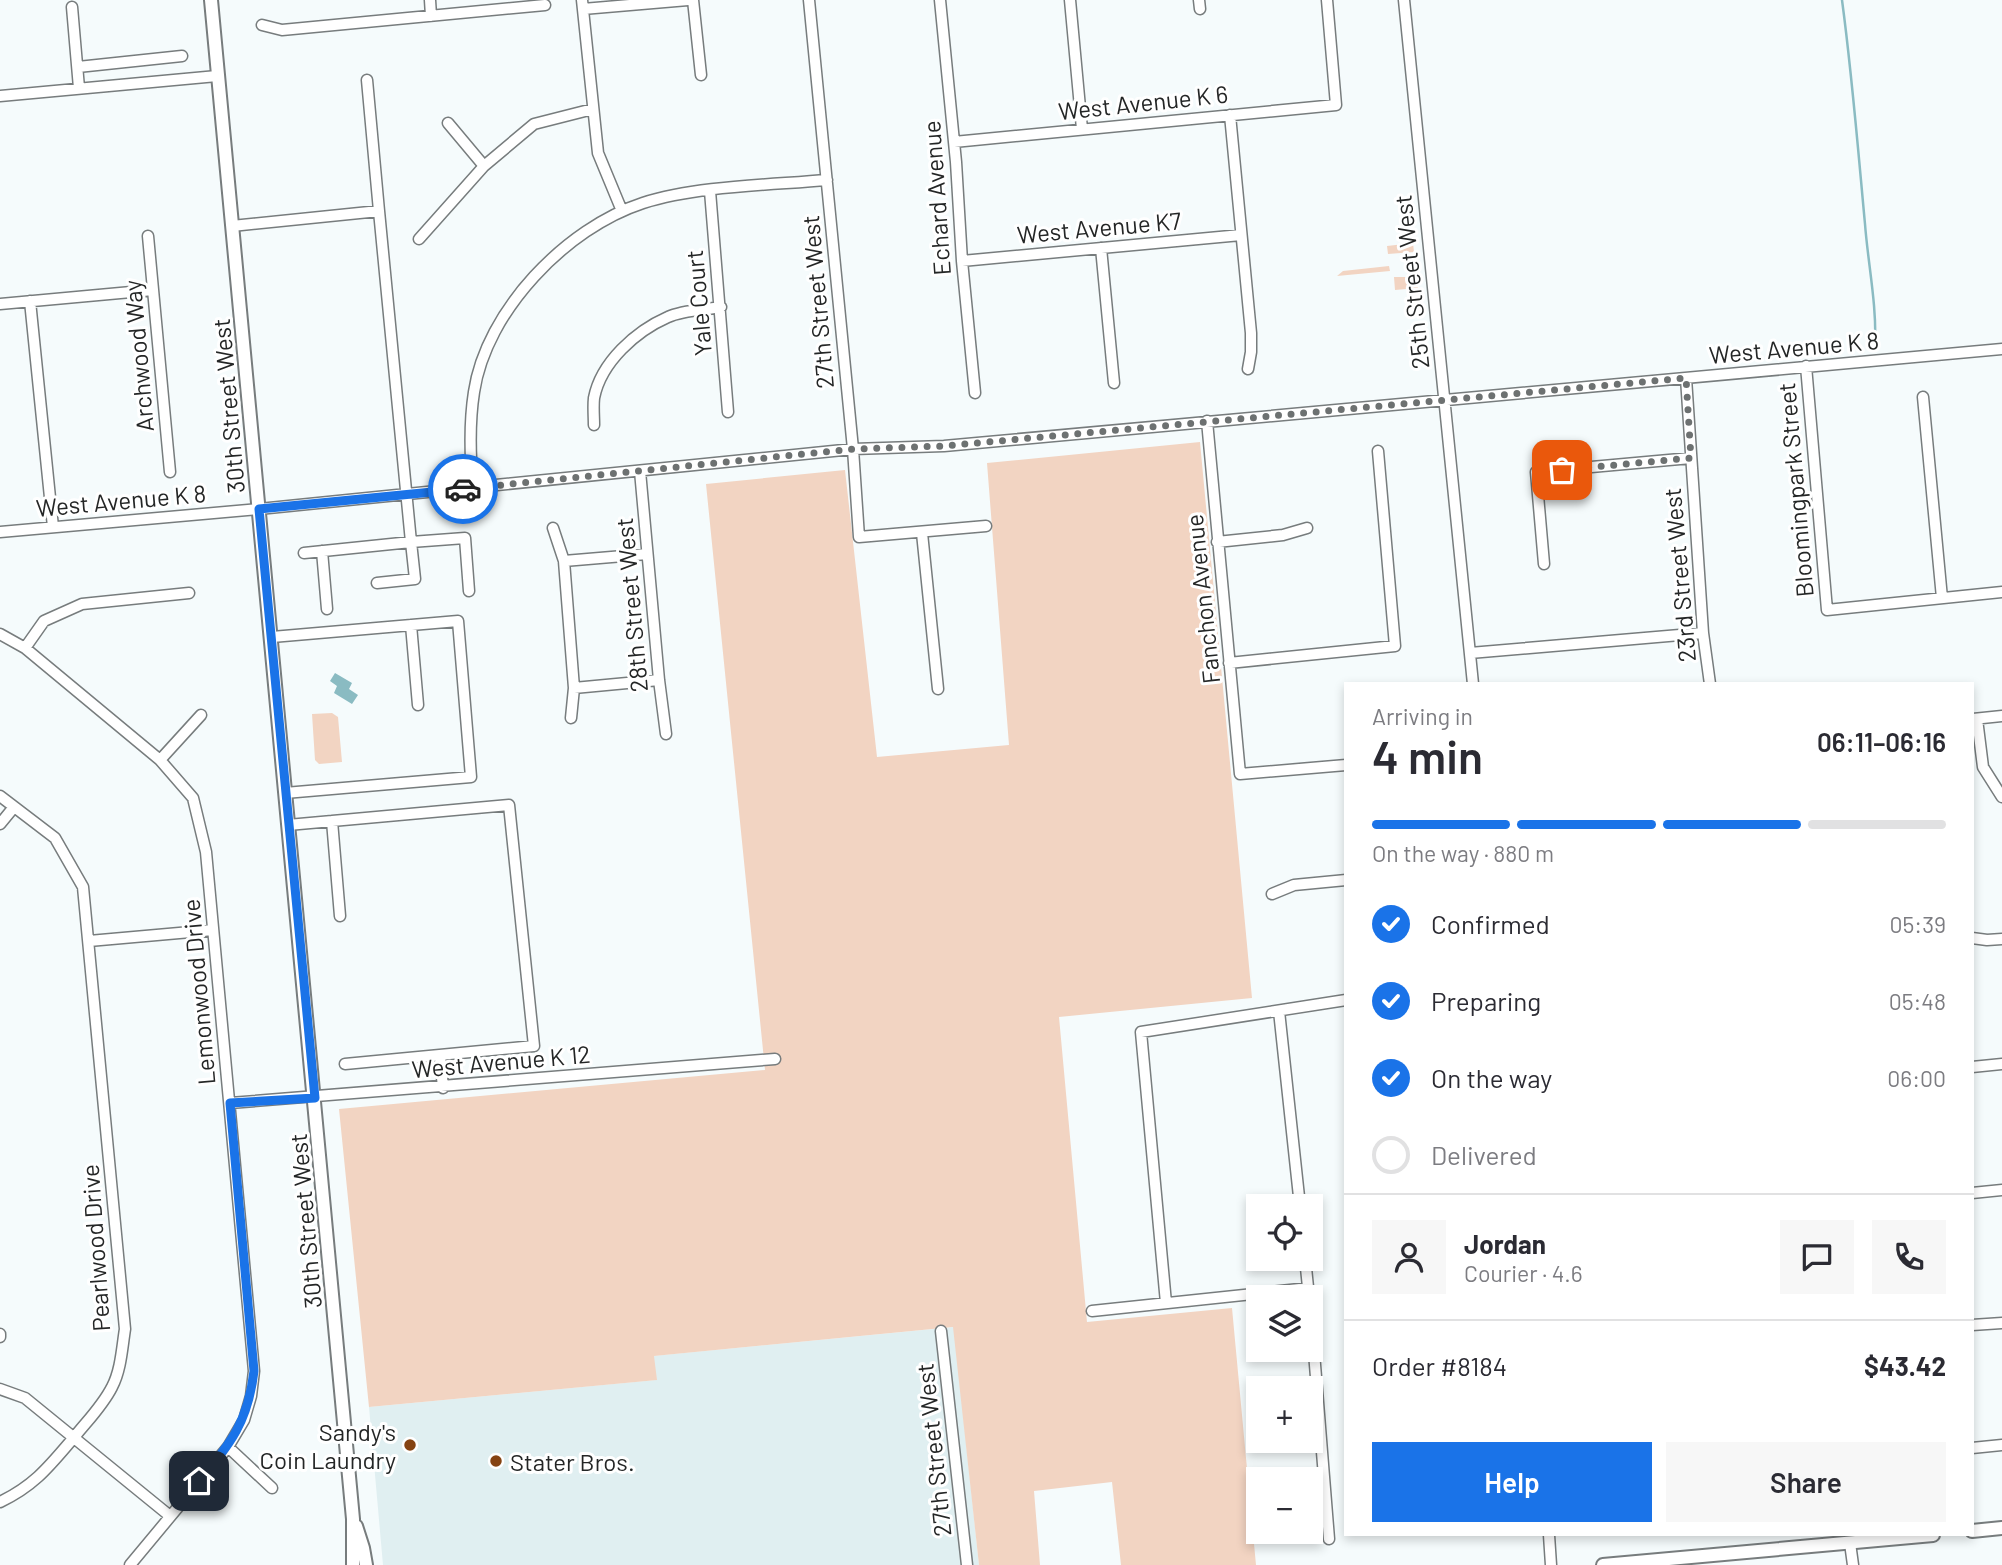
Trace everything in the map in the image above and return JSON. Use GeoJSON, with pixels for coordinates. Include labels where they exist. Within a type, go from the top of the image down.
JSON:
{"type":"FeatureCollection","features":[{"type":"Feature","properties":{"kind":"main road","name":"30th Street West"},"geometry":{"type":"LineString","coordinates":[[211,0],[315,1098],[353,1519],[353,1565]]}},
{"type":"Feature","properties":{"kind":"main road","name":"30th Street West"},"geometry":{"type":"LineString","coordinates":[[353,1519],[366,1565]]}},
{"type":"Feature","properties":{"kind":"main road"},"geometry":{"type":"LineString","coordinates":[[1974,1531],[2002,1528]]}},
{"type":"Feature","properties":{"kind":"main road"},"geometry":{"type":"LineString","coordinates":[[1603,1565],[1923,1536]]}},
{"type":"Feature","properties":{"kind":"street"},"geometry":{"type":"LineString","coordinates":[[430,0],[431,16]]}},
{"type":"Feature","properties":{"kind":"street"},"geometry":{"type":"LineString","coordinates":[[622,211],[598,153],[583,5],[691,0],[701,75]]}},
{"type":"Feature","properties":{"kind":"street","name":"27th Street West"},"geometry":{"type":"LineString","coordinates":[[809,0],[853,449],[859,537],[922,533]]}},
{"type":"Feature","properties":{"kind":"street","name":"Echard Avenue"},"geometry":{"type":"LineString","coordinates":[[940,0],[975,393]]}},
{"type":"Feature","properties":{"kind":"street"},"geometry":{"type":"LineString","coordinates":[[1070,0],[1082,129]]}},
{"type":"Feature","properties":{"kind":"street","name":"West Avenue K 6"},"geometry":{"type":"LineString","coordinates":[[954,142],[1336,105],[1327,0]]}},
{"type":"Feature","properties":{"kind":"street","name":"25th Street West"},"geometry":{"type":"LineString","coordinates":[[1404,0],[1473,682]]}},
{"type":"Feature","properties":{"kind":"street"},"geometry":{"type":"LineString","coordinates":[[262,25],[282,30],[545,5]]}},
{"type":"Feature","properties":{"kind":"street"},"geometry":{"type":"LineString","coordinates":[[72,7],[79,88]]}},
{"type":"Feature","properties":{"kind":"street"},"geometry":{"type":"LineString","coordinates":[[78,67],[182,57]]}},
{"type":"Feature","properties":{"kind":"street"},"geometry":{"type":"LineString","coordinates":[[0,96],[217,76]]}},
{"type":"Feature","properties":{"kind":"street"},"geometry":{"type":"LineString","coordinates":[[367,80],[415,579],[377,583]]}},
{"type":"Feature","properties":{"kind":"street"},"geometry":{"type":"LineString","coordinates":[[419,239],[484,166],[534,124],[593,109]]}},
{"type":"Feature","properties":{"kind":"street"},"geometry":{"type":"LineString","coordinates":[[1230,115],[1251,333],[1248,369]]}},
{"type":"Feature","properties":{"kind":"street"},"geometry":{"type":"LineString","coordinates":[[448,123],[484,166]]}},
{"type":"Feature","properties":{"kind":"street"},"geometry":{"type":"LineString","coordinates":[[473,488],[470,435],[474,390],[495,331],[525,286],[558,250],[596,223],[644,202],[684,193],[827,180]]}},
{"type":"Feature","properties":{"kind":"street","name":"Yale Court"},"geometry":{"type":"LineString","coordinates":[[710,191],[728,412]]}},
{"type":"Feature","properties":{"kind":"street"},"geometry":{"type":"LineString","coordinates":[[232,226],[379,211]]}},
{"type":"Feature","properties":{"kind":"street","name":"West Avenue K7"},"geometry":{"type":"LineString","coordinates":[[962,261],[1241,235]]}},
{"type":"Feature","properties":{"kind":"street","name":"Archwood Way"},"geometry":{"type":"LineString","coordinates":[[148,236],[170,472]]}},
{"type":"Feature","properties":{"kind":"street"},"geometry":{"type":"LineString","coordinates":[[1101,248],[1114,383]]}},
{"type":"Feature","properties":{"kind":"street"},"geometry":{"type":"LineString","coordinates":[[0,304],[153,290]]}},
{"type":"Feature","properties":{"kind":"street"},"geometry":{"type":"LineString","coordinates":[[30,301],[53,527]]}},
{"type":"Feature","properties":{"kind":"street"},"geometry":{"type":"LineString","coordinates":[[594,425],[594,398],[603,375],[619,351],[643,331],[670,316],[721,307]]}},
{"type":"Feature","properties":{"kind":"street","name":"West Avenue K 8"},"geometry":{"type":"LineString","coordinates":[[0,532],[405,495],[853,449],[944,446],[2002,349]]}},
{"type":"Feature","properties":{"kind":"street","name":"Bloomingpark Street"},"geometry":{"type":"LineString","coordinates":[[1805,366],[1827,610],[1942,598]]}},
{"type":"Feature","properties":{"kind":"street","name":"23rd Street West"},"geometry":{"type":"LineString","coordinates":[[1686,378],[1703,633],[1710,682]]}},
{"type":"Feature","properties":{"kind":"street"},"geometry":{"type":"LineString","coordinates":[[1923,397],[1942,598],[2002,592]]}},
{"type":"Feature","properties":{"kind":"street","name":"Fanchon Avenue"},"geometry":{"type":"LineString","coordinates":[[1207,421],[1240,774],[1344,765]]}},
{"type":"Feature","properties":{"kind":"street"},"geometry":{"type":"LineString","coordinates":[[1229,663],[1395,646],[1378,451]]}},
{"type":"Feature","properties":{"kind":"street"},"geometry":{"type":"LineString","coordinates":[[1544,564],[1536,472],[1691,458]]}},
{"type":"Feature","properties":{"kind":"street","name":"28th Street West"},"geometry":{"type":"LineString","coordinates":[[640,471],[659,680],[667,734]]}},
{"type":"Feature","properties":{"kind":"street"},"geometry":{"type":"LineString","coordinates":[[938,689],[922,533],[986,526]]}},
{"type":"Feature","properties":{"kind":"street"},"geometry":{"type":"LineString","coordinates":[[553,528],[565,561],[574,688],[571,718]]}},
{"type":"Feature","properties":{"kind":"street"},"geometry":{"type":"LineString","coordinates":[[1217,542],[1283,535],[1307,528]]}},
{"type":"Feature","properties":{"kind":"street"},"geometry":{"type":"LineString","coordinates":[[304,553],[465,538],[469,591]]}},
{"type":"Feature","properties":{"kind":"street"},"geometry":{"type":"LineString","coordinates":[[321,551],[327,609]]}},
{"type":"Feature","properties":{"kind":"street"},"geometry":{"type":"LineString","coordinates":[[565,561],[647,554]]}},
{"type":"Feature","properties":{"kind":"street"},"geometry":{"type":"LineString","coordinates":[[25,648],[44,621],[82,604],[189,593]]}},
{"type":"Feature","properties":{"kind":"street"},"geometry":{"type":"LineString","coordinates":[[272,637],[458,621],[471,776],[285,793]]}},
{"type":"Feature","properties":{"kind":"street"},"geometry":{"type":"LineString","coordinates":[[411,625],[418,705]]}},
{"type":"Feature","properties":{"kind":"street"},"geometry":{"type":"LineString","coordinates":[[1470,653],[1703,633]]}},
{"type":"Feature","properties":{"kind":"street","name":"Lemonwood Drive"},"geometry":{"type":"LineString","coordinates":[[0,634],[25,648],[160,760],[193,798],[206,852],[254,1371],[244,1420],[228,1447],[130,1565]]}},
{"type":"Feature","properties":{"kind":"street"},"geometry":{"type":"LineString","coordinates":[[574,688],[659,680]]}},
{"type":"Feature","properties":{"kind":"street"},"geometry":{"type":"LineString","coordinates":[[160,760],[201,715]]}},
{"type":"Feature","properties":{"kind":"street"},"geometry":{"type":"LineString","coordinates":[[2002,716],[1974,719],[1983,767],[2002,797]]}},
{"type":"Feature","properties":{"kind":"street","name":"Pearlwood Drive"},"geometry":{"type":"LineString","coordinates":[[0,796],[55,838],[83,887],[125,1329],[121,1360],[113,1386],[97,1410],[50,1467],[31,1485],[0,1502]]}},
{"type":"Feature","properties":{"kind":"street"},"geometry":{"type":"LineString","coordinates":[[288,825],[509,805],[534,1046],[345,1063]]}},
{"type":"Feature","properties":{"kind":"street"},"geometry":{"type":"LineString","coordinates":[[0,824],[14,807]]}},
{"type":"Feature","properties":{"kind":"street"},"geometry":{"type":"LineString","coordinates":[[332,821],[340,916]]}},
{"type":"Feature","properties":{"kind":"street"},"geometry":{"type":"LineString","coordinates":[[1272,894],[1294,885],[1344,880]]}},
{"type":"Feature","properties":{"kind":"street"},"geometry":{"type":"LineString","coordinates":[[89,941],[214,930]]}},
{"type":"Feature","properties":{"kind":"street"},"geometry":{"type":"LineString","coordinates":[[1974,938],[2002,939]]}},
{"type":"Feature","properties":{"kind":"street"},"geometry":{"type":"LineString","coordinates":[[1166,1303],[1141,1032],[1344,1000]]}},
{"type":"Feature","properties":{"kind":"street"},"geometry":{"type":"LineString","coordinates":[[1279,1010],[1299,1194]]}},
{"type":"Feature","properties":{"kind":"street"},"geometry":{"type":"LineString","coordinates":[[440,1055],[443,1088]]}},
{"type":"Feature","properties":{"kind":"street","name":"West Avenue K 12"},"geometry":{"type":"LineString","coordinates":[[230,1103],[443,1088],[775,1059]]}},
{"type":"Feature","properties":{"kind":"street"},"geometry":{"type":"LineString","coordinates":[[1974,1067],[2002,1064]]}},
{"type":"Feature","properties":{"kind":"street"},"geometry":{"type":"LineString","coordinates":[[1974,1193],[2002,1191]]}},
{"type":"Feature","properties":{"kind":"street"},"geometry":{"type":"LineString","coordinates":[[1092,1311],[1246,1297]]}},
{"type":"Feature","properties":{"kind":"street"},"geometry":{"type":"LineString","coordinates":[[1974,1325],[2002,1323]]}},
{"type":"Feature","properties":{"kind":"street","name":"27th Street West"},"geometry":{"type":"LineString","coordinates":[[941,1331],[967,1565]]}},
{"type":"Feature","properties":{"kind":"street"},"geometry":{"type":"LineString","coordinates":[[1315,1362],[1329,1539]]}},
{"type":"Feature","properties":{"kind":"street"},"geometry":{"type":"LineString","coordinates":[[0,1389],[25,1398],[170,1516]]}},
{"type":"Feature","properties":{"kind":"street"},"geometry":{"type":"LineString","coordinates":[[1974,1448],[2002,1445]]}},
{"type":"Feature","properties":{"kind":"street"},"geometry":{"type":"LineString","coordinates":[[228,1447],[272,1489]]}},
{"type":"Feature","properties":{"kind":"street"},"geometry":{"type":"LineString","coordinates":[[1549,1536],[1551,1565]]}},
{"type":"Feature","properties":{"kind":"street"},"geometry":{"type":"LineString","coordinates":[[1850,1543],[1853,1565]]}},
{"type":"Feature","properties":{"kind":"shaded area"},"geometry":{"type":"Polygon","coordinates":[[[1413,243],[1414,252],[1388,254],[1387,246],[1413,243]]]}},
{"type":"Feature","properties":{"kind":"shaded area"},"geometry":{"type":"Polygon","coordinates":[[[1415,264],[1418,288],[1395,290],[1394,277],[1408,277],[1407,265],[1415,264]]]}},
{"type":"Feature","properties":{"kind":"shaded area"},"geometry":{"type":"Polygon","coordinates":[[[1389,266],[1390,271],[1337,276],[1343,271],[1389,266]]]}},
{"type":"Feature","properties":{"kind":"shaded area"},"geometry":{"type":"Polygon","coordinates":[[[1200,442],[1252,998],[1059,1017],[1087,1322],[1232,1308],[1247,1467],[1246,1544],[1254,1544],[1256,1565],[1121,1565],[1112,1482],[1034,1491],[1040,1565],[979,1565],[953,1327],[654,1356],[657,1380],[369,1407],[339,1109],[765,1070],[706,484],[845,470],[877,757],[1009,745],[987,463],[1200,442]]]}},
{"type":"Feature","properties":{"kind":"shaded area"},"geometry":{"type":"Polygon","coordinates":[[[332,713],[338,717],[342,762],[319,764],[315,760],[312,714],[332,713]]]}},
{"type":"Feature","properties":{"kind":"shaded area"},"geometry":{"type":"Polygon","coordinates":[[[954,1327],[979,1565],[383,1565],[369,1407],[656,1380],[653,1356],[954,1327]]]}},
{"type":"Feature","properties":{"kind":"water"},"geometry":{"type":"Polygon","coordinates":[[[335,673],[352,683],[349,689],[358,695],[352,704],[334,693],[337,686],[330,681],[335,673]]]}},
{"type":"Feature","properties":{"kind":"waterway"},"geometry":{"type":"LineString","coordinates":[[1842,0],[1874,300],[1875,346]]}},
{"type":"Feature","properties":{"kind":"way so far"},"geometry":{"type":"LineString","coordinates":[[463,489],[853,449],[944,446],[1686,378],[1691,458],[1562,470]]}},
{"type":"Feature","properties":{"kind":"place","name":"Sandy's Coin Laundry"},"geometry":{"type":"Point","coordinates":[410,1445]}},
{"type":"Feature","properties":{"kind":"place","name":"Stater Bros."},"geometry":{"type":"Point","coordinates":[496,1461]}},
{"type":"Feature","properties":{"kind":"route"},"geometry":{"type":"LineString","coordinates":[[199,1481],[228,1447],[244,1420],[254,1371],[230,1103],[315,1098],[259,509],[463,489]]}}]}
